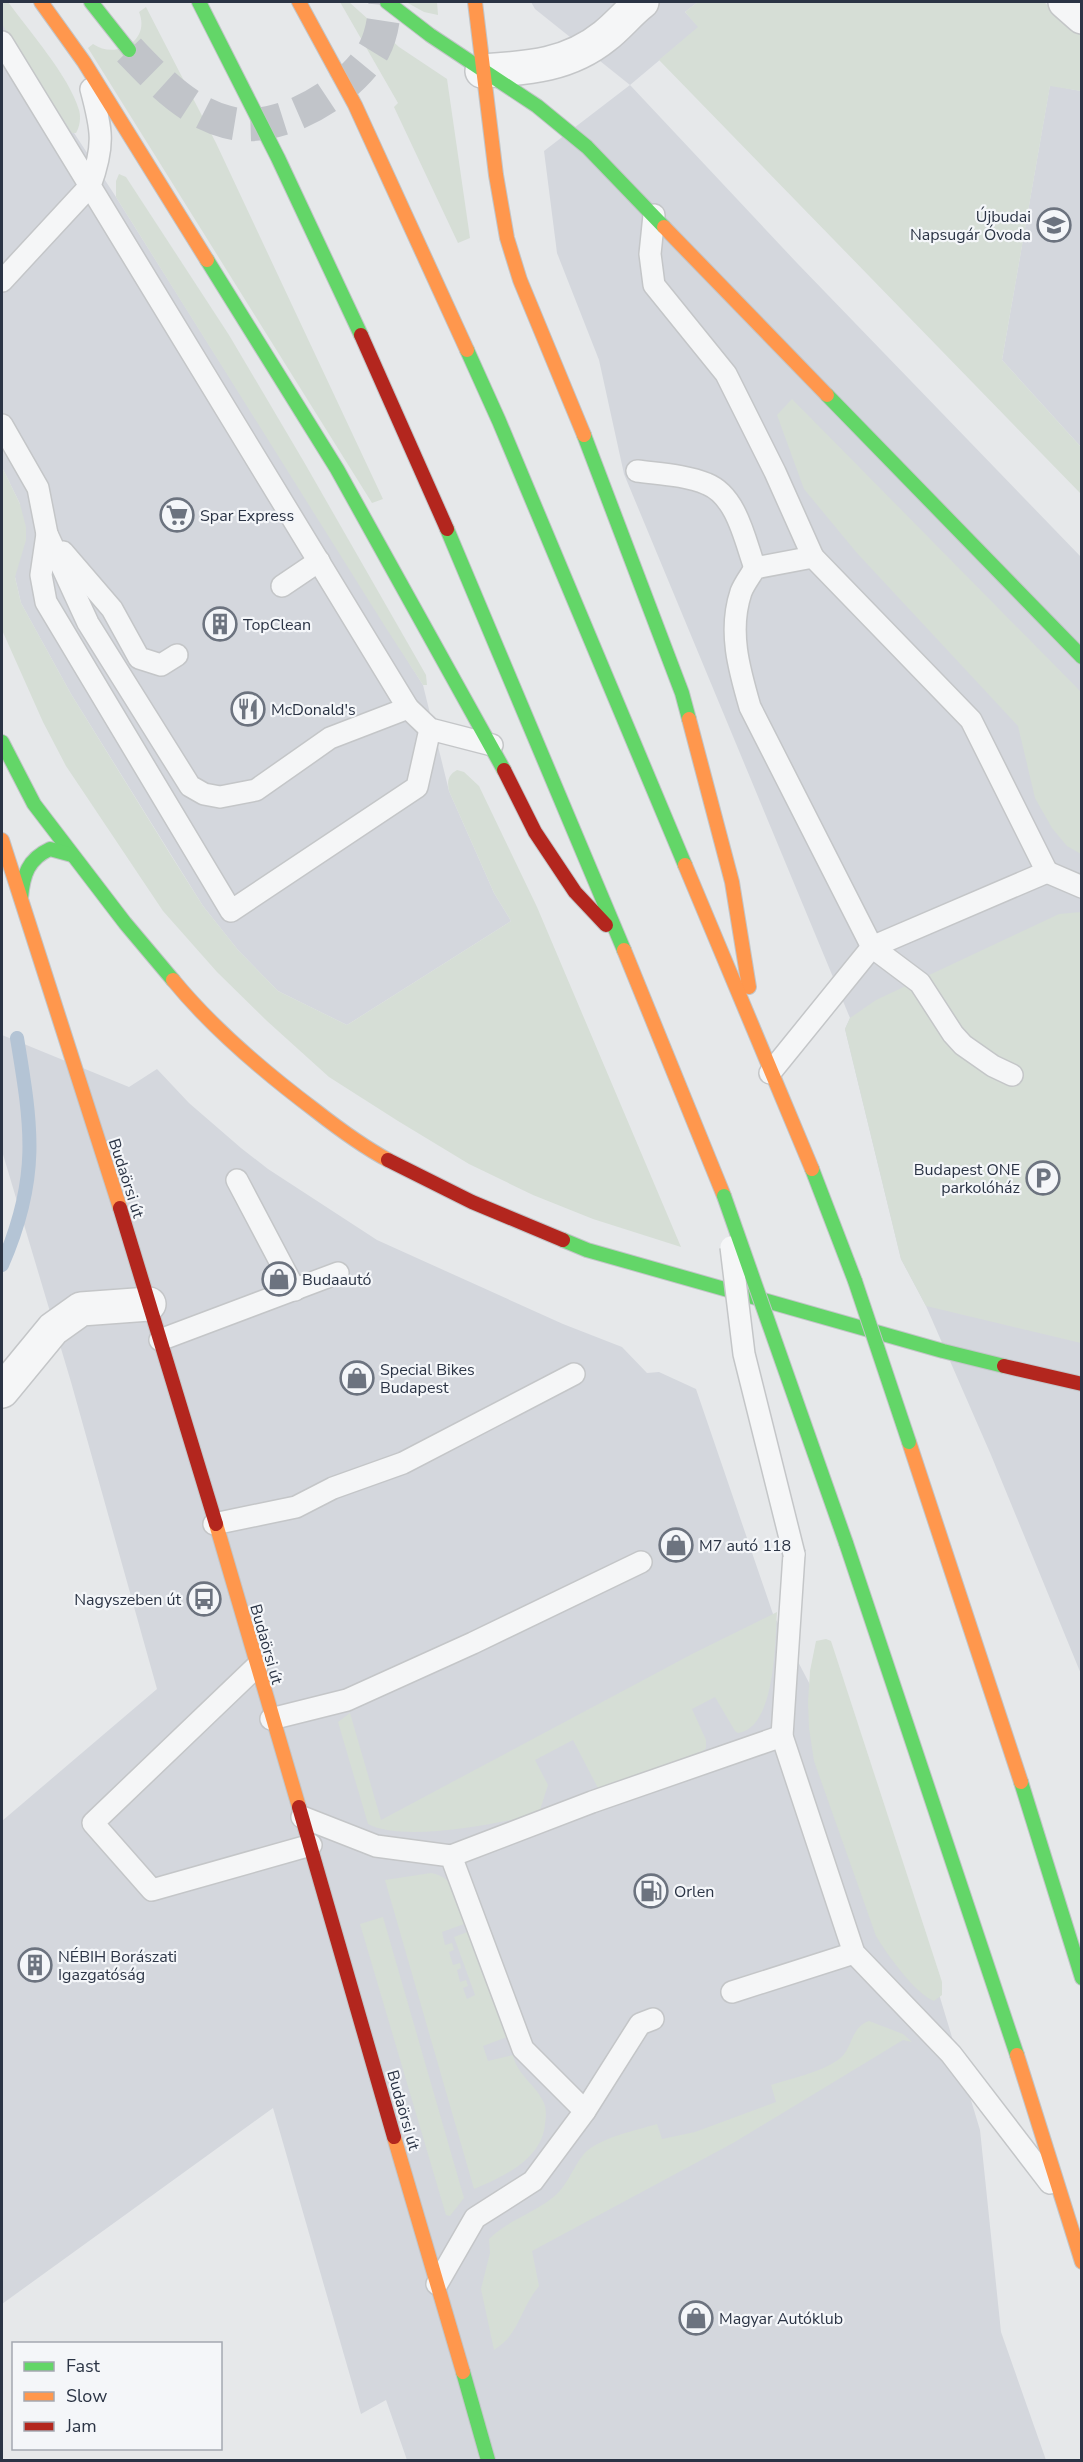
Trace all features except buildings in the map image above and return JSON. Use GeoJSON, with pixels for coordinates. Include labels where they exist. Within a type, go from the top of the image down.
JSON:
{"type":"FeatureCollection","features":[{"type":"Feature","properties":{"kind":"main road"},"geometry":{"type":"LineString","coordinates":[[41,2],[84,62],[337,469],[492,745],[535,832],[575,892],[622,941]]}},
{"type":"Feature","properties":{"kind":"main road"},"geometry":{"type":"LineString","coordinates":[[91,2],[129,50]]}},
{"type":"Feature","properties":{"kind":"main road"},"geometry":{"type":"LineString","coordinates":[[200,2],[277,152],[425,477],[622,941],[724,1196],[846,1543],[1009,2029],[1082,2262]]}},
{"type":"Feature","properties":{"kind":"main road"},"geometry":{"type":"LineString","coordinates":[[299,2],[355,105],[499,421],[770,1073],[814,1173],[855,1281],[909,1442],[1017,1768],[1082,1978]]}},
{"type":"Feature","properties":{"kind":"main road"},"geometry":{"type":"LineString","coordinates":[[387,2],[430,35],[537,106],[587,147],[1082,657]]}},
{"type":"Feature","properties":{"kind":"main road"},"geometry":{"type":"LineString","coordinates":[[475,2],[482,70],[507,238],[520,280],[596,464],[682,693],[732,882],[757,1039]]}},
{"type":"Feature","properties":{"kind":"main road"},"geometry":{"type":"LineString","coordinates":[[2,742],[34,804],[177,985],[225,1035],[276,1081],[365,1148],[472,1202],[587,1250],[943,1351],[1082,1384]]}},
{"type":"Feature","properties":{"kind":"main road","name":"Budaörsi út"},"geometry":{"type":"LineString","coordinates":[[2,840],[160,1340],[302,1817],[488,2460]]}},
{"type":"Feature","properties":{"kind":"main road"},"geometry":{"type":"LineString","coordinates":[[21,898],[27,866],[33,857],[50,849],[72,855]]}},
{"type":"Feature","properties":{"kind":"street"},"geometry":{"type":"LineString","coordinates":[[482,70],[550,65],[570,57],[606,35],[642,2]]}},
{"type":"Feature","properties":{"kind":"street"},"geometry":{"type":"LineString","coordinates":[[1065,2],[1082,17]]}},
{"type":"Feature","properties":{"kind":"street"},"geometry":{"type":"LineString","coordinates":[[2,1391],[53,1329],[81,1309],[149,1304]]}},
{"type":"Feature","properties":{"kind":"lane"},"geometry":{"type":"LineString","coordinates":[[2,42],[408,708],[430,729],[492,745]]}},
{"type":"Feature","properties":{"kind":"lane"},"geometry":{"type":"LineString","coordinates":[[2,281],[90,186],[99,159],[102,128],[84,62]]}},
{"type":"Feature","properties":{"kind":"lane"},"geometry":{"type":"LineString","coordinates":[[654,215],[650,254],[654,285],[726,374],[775,472],[813,557],[971,720],[1047,872],[1082,887]]}},
{"type":"Feature","properties":{"kind":"lane"},"geometry":{"type":"LineString","coordinates":[[2,425],[38,488],[47,534],[88,623],[190,786],[204,794],[220,797],[256,790],[330,738],[408,708]]}},
{"type":"Feature","properties":{"kind":"lane"},"geometry":{"type":"LineString","coordinates":[[637,471],[708,484],[727,500],[733,510],[755,568]]}},
{"type":"Feature","properties":{"kind":"lane"},"geometry":{"type":"LineString","coordinates":[[47,534],[41,575],[46,602],[231,911],[417,787],[430,729]]}},
{"type":"Feature","properties":{"kind":"lane"},"geometry":{"type":"LineString","coordinates":[[47,534],[112,609],[139,658],[161,665],[177,655]]}},
{"type":"Feature","properties":{"kind":"lane"},"geometry":{"type":"LineString","coordinates":[[813,557],[755,568],[741,591],[734,627],[737,665],[750,707],[872,947],[920,983],[953,1034],[963,1045],[993,1066],[1012,1075]]}},
{"type":"Feature","properties":{"kind":"lane"},"geometry":{"type":"LineString","coordinates":[[282,586],[319,561]]}},
{"type":"Feature","properties":{"kind":"lane"},"geometry":{"type":"LineString","coordinates":[[770,1073],[872,947],[1047,872]]}},
{"type":"Feature","properties":{"kind":"lane"},"geometry":{"type":"LineString","coordinates":[[237,1180],[296,1290]]}},
{"type":"Feature","properties":{"kind":"lane"},"geometry":{"type":"LineString","coordinates":[[724,1196],[744,1354],[794,1554],[782,1736],[854,1953],[951,2054],[1061,2197]]}},
{"type":"Feature","properties":{"kind":"lane"},"geometry":{"type":"LineString","coordinates":[[160,1340],[338,1273]]}},
{"type":"Feature","properties":{"kind":"lane"},"geometry":{"type":"LineString","coordinates":[[214,1524],[296,1507],[333,1488],[403,1463],[574,1374]]}},
{"type":"Feature","properties":{"kind":"lane"},"geometry":{"type":"LineString","coordinates":[[271,1719],[347,1700],[473,1643],[640,1562]]}},
{"type":"Feature","properties":{"kind":"lane"},"geometry":{"type":"LineString","coordinates":[[257,1666],[93,1823],[152,1890],[310,1845]]}},
{"type":"Feature","properties":{"kind":"lane"},"geometry":{"type":"LineString","coordinates":[[302,1817],[376,1846],[451,1856],[591,1802],[782,1736]]}},
{"type":"Feature","properties":{"kind":"lane"},"geometry":{"type":"LineString","coordinates":[[451,1856],[523,2049],[585,2111]]}},
{"type":"Feature","properties":{"kind":"lane"},"geometry":{"type":"LineString","coordinates":[[732,1992],[854,1953]]}},
{"type":"Feature","properties":{"kind":"lane"},"geometry":{"type":"LineString","coordinates":[[437,2284],[475,2218],[533,2181],[585,2111],[640,2024],[653,2019]]}},
{"type":"Feature","properties":{"kind":"shaded area"},"geometry":{"type":"Polygon","coordinates":[[[2,2],[8,2],[67,83],[80,113],[76,133],[72,133],[2,24],[2,2]]]}},
{"type":"Feature","properties":{"kind":"shaded area"},"geometry":{"type":"Polygon","coordinates":[[[340,2],[349,2],[399,47],[447,79],[470,238],[458,243],[394,107],[398,103],[340,2]]]}},
{"type":"Feature","properties":{"kind":"shaded area"},"geometry":{"type":"Polygon","coordinates":[[[406,2],[437,2],[438,15],[424,12],[406,2]]]}},
{"type":"Feature","properties":{"kind":"shaded area"},"geometry":{"type":"Polygon","coordinates":[[[531,2],[698,2],[685,12],[699,27],[630,85],[535,9],[531,2]]]}},
{"type":"Feature","properties":{"kind":"shaded area"},"geometry":{"type":"Polygon","coordinates":[[[698,2],[1044,2],[1081,34],[1081,91],[1050,86],[1002,360],[1081,447],[1081,494],[659,60],[698,27],[685,12],[698,2]]]}},
{"type":"Feature","properties":{"kind":"shaded area"},"geometry":{"type":"Polygon","coordinates":[[[146,7],[216,143],[383,499],[372,503],[88,48],[93,44],[112,50],[129,45],[140,31],[139,12],[146,7]]]}},
{"type":"Feature","properties":{"kind":"shaded area"},"geometry":{"type":"Polygon","coordinates":[[[2,23],[116,197],[423,685],[449,791],[494,893],[511,921],[347,1025],[278,991],[238,950],[203,906],[71,694],[21,603],[15,577],[20,504],[2,467],[2,23]]]}},
{"type":"Feature","properties":{"kind":"shaded area"},"geometry":{"type":"Polygon","coordinates":[[[630,85],[797,263],[1081,557],[1081,1674],[991,1455],[926,1306],[901,1259],[845,1029],[850,1018],[624,474],[599,360],[557,253],[544,151],[630,85]]]}},
{"type":"Feature","properties":{"kind":"shaded area","name":"Újbudai Napsugár Óvoda"},"geometry":{"type":"Polygon","coordinates":[[[1050,85],[1081,91],[1081,447],[1002,360],[1050,85]]]}},
{"type":"Feature","properties":{"kind":"shaded area"},"geometry":{"type":"Polygon","coordinates":[[[119,174],[126,177],[229,335],[426,675],[427,685],[423,685],[386,628],[116,197],[116,181],[119,174]]]}},
{"type":"Feature","properties":{"kind":"shaded area"},"geometry":{"type":"Polygon","coordinates":[[[792,399],[1081,692],[1081,854],[1067,846],[1052,828],[1035,798],[1018,726],[857,553],[804,489],[777,415],[792,399]]]}},
{"type":"Feature","properties":{"kind":"shaded area"},"geometry":{"type":"Polygon","coordinates":[[[2,467],[20,504],[26,527],[26,540],[15,577],[21,603],[71,694],[203,906],[238,950],[278,991],[347,1025],[511,921],[494,893],[449,791],[448,781],[457,770],[464,772],[479,786],[537,907],[681,1247],[593,1219],[533,1195],[469,1164],[329,1077],[217,972],[163,911],[66,766],[43,722],[2,630],[2,467]]]}},
{"type":"Feature","properties":{"kind":"shaded area"},"geometry":{"type":"Polygon","coordinates":[[[1081,912],[1081,1343],[926,1306],[901,1259],[845,1029],[850,1018],[876,1000],[1059,914],[1081,912]]]}},
{"type":"Feature","properties":{"kind":"shaded area"},"geometry":{"type":"Polygon","coordinates":[[[2,1035],[129,1087],[157,1069],[189,1103],[268,1169],[377,1240],[563,1324],[622,1347],[647,1373],[659,1372],[696,1389],[773,1614],[894,1845],[980,2130],[1001,2332],[1046,2460],[407,2460],[386,2400],[361,2414],[273,2108],[2,2304],[2,1821],[157,1689],[71,1382],[2,1151],[2,1035]]]}},
{"type":"Feature","properties":{"kind":"shaded area"},"geometry":{"type":"Polygon","coordinates":[[[777,1612],[771,1681],[767,1700],[760,1716],[751,1728],[738,1733],[715,1697],[692,1709],[706,1740],[706,1748],[699,1755],[599,1790],[573,1740],[535,1760],[548,1785],[539,1813],[536,1815],[427,1832],[404,1832],[368,1824],[338,1722],[350,1713],[381,1820],[694,1653],[777,1612]]]}},
{"type":"Feature","properties":{"kind":"shaded area"},"geometry":{"type":"Polygon","coordinates":[[[826,1639],[831,1641],[942,1982],[942,1995],[934,2001],[926,1997],[910,1982],[876,1936],[814,1761],[809,1728],[810,1671],[816,1641],[826,1639]]]}},
{"type":"Feature","properties":{"kind":"shaded area"},"geometry":{"type":"Polygon","coordinates":[[[431,1873],[439,1875],[451,1885],[459,1899],[467,1923],[442,1932],[445,1945],[452,1943],[454,1950],[449,1952],[453,1965],[460,1963],[461,1968],[457,1970],[460,1982],[466,1980],[468,1986],[463,1988],[467,1999],[475,1995],[454,1937],[470,1931],[507,2037],[483,2046],[488,2061],[513,2055],[522,2074],[540,2095],[546,2110],[542,2137],[537,2148],[529,2157],[508,2173],[474,2189],[385,1880],[431,1873]]]}},
{"type":"Feature","properties":{"kind":"shaded area"},"geometry":{"type":"Polygon","coordinates":[[[383,1917],[464,2198],[450,2216],[446,2215],[360,1924],[383,1917]]]}},
{"type":"Feature","properties":{"kind":"shaded area"},"geometry":{"type":"Polygon","coordinates":[[[869,2021],[903,2034],[912,2042],[903,2040],[733,2143],[532,2251],[539,2286],[509,2337],[494,2350],[481,2289],[490,2253],[489,2239],[503,2227],[557,2194],[590,2148],[618,2135],[657,2124],[662,2139],[695,2132],[776,2102],[771,2085],[831,2065],[843,2056],[858,2028],[869,2021]]]}},
{"type":"Feature","properties":{"kind":"waterway"},"geometry":{"type":"LineString","coordinates":[[2,1265],[22,1205],[29,1153],[29,1126],[17,1038]]}},
{"type":"Feature","properties":{"kind":"tunnel"},"geometry":{"type":"LineString","coordinates":[[129,50],[173,93],[198,110],[227,122],[247,125],[268,123],[289,117],[310,107],[330,95],[363,66],[379,38],[385,2]]}},
{"type":"Feature","properties":{"kind":"traffic: fast"},"geometry":{"type":"LineString","coordinates":[[91,2],[129,50]]}},
{"type":"Feature","properties":{"kind":"traffic: fast"},"geometry":{"type":"LineString","coordinates":[[199,2],[278,158],[361,335]]}},
{"type":"Feature","properties":{"kind":"traffic: fast"},"geometry":{"type":"LineString","coordinates":[[387,2],[430,35],[537,106],[587,147],[664,227]]}},
{"type":"Feature","properties":{"kind":"traffic: fast"},"geometry":{"type":"LineString","coordinates":[[207,260],[337,469],[504,770]]}},
{"type":"Feature","properties":{"kind":"traffic: fast"},"geometry":{"type":"LineString","coordinates":[[467,350],[685,865]]}},
{"type":"Feature","properties":{"kind":"traffic: fast"},"geometry":{"type":"LineString","coordinates":[[827,395],[1082,657]]}},
{"type":"Feature","properties":{"kind":"traffic: fast"},"geometry":{"type":"LineString","coordinates":[[584,435],[682,693],[689,719]]}},
{"type":"Feature","properties":{"kind":"traffic: fast"},"geometry":{"type":"LineString","coordinates":[[447,529],[624,950]]}},
{"type":"Feature","properties":{"kind":"traffic: fast"},"geometry":{"type":"LineString","coordinates":[[2,742],[34,804],[125,923],[173,980]]}},
{"type":"Feature","properties":{"kind":"traffic: fast"},"geometry":{"type":"LineString","coordinates":[[21,898],[25,875],[36,858],[50,849],[72,855]]}},
{"type":"Feature","properties":{"kind":"traffic: fast"},"geometry":{"type":"LineString","coordinates":[[812,1169],[855,1281]]}},
{"type":"Feature","properties":{"kind":"traffic: fast"},"geometry":{"type":"LineString","coordinates":[[724,1196],[846,1543]]}},
{"type":"Feature","properties":{"kind":"traffic: fast"},"geometry":{"type":"LineString","coordinates":[[563,1240],[587,1250],[943,1351],[1004,1366]]}},
{"type":"Feature","properties":{"kind":"traffic: fast"},"geometry":{"type":"LineString","coordinates":[[855,1281],[909,1442]]}},
{"type":"Feature","properties":{"kind":"traffic: fast"},"geometry":{"type":"LineString","coordinates":[[846,1543],[1017,2055]]}},
{"type":"Feature","properties":{"kind":"traffic: fast"},"geometry":{"type":"LineString","coordinates":[[1021,1782],[1082,1978]]}},
{"type":"Feature","properties":{"kind":"traffic: fast"},"geometry":{"type":"LineString","coordinates":[[463,2372],[488,2460]]}},
{"type":"Feature","properties":{"kind":"traffic: slow"},"geometry":{"type":"LineString","coordinates":[[41,2],[84,62],[207,260]]}},
{"type":"Feature","properties":{"kind":"traffic: slow"},"geometry":{"type":"LineString","coordinates":[[299,2],[355,105],[467,350]]}},
{"type":"Feature","properties":{"kind":"traffic: slow"},"geometry":{"type":"LineString","coordinates":[[475,2],[496,175],[507,238],[520,280],[584,435]]}},
{"type":"Feature","properties":{"kind":"traffic: slow"},"geometry":{"type":"LineString","coordinates":[[664,227],[827,395]]}},
{"type":"Feature","properties":{"kind":"traffic: slow"},"geometry":{"type":"LineString","coordinates":[[689,719],[732,882],[749,987]]}},
{"type":"Feature","properties":{"kind":"traffic: slow"},"geometry":{"type":"LineString","coordinates":[[2,840],[120,1208]]}},
{"type":"Feature","properties":{"kind":"traffic: slow"},"geometry":{"type":"LineString","coordinates":[[685,865],[812,1169]]}},
{"type":"Feature","properties":{"kind":"traffic: slow"},"geometry":{"type":"LineString","coordinates":[[624,950],[724,1196]]}},
{"type":"Feature","properties":{"kind":"traffic: slow"},"geometry":{"type":"LineString","coordinates":[[173,980],[205,1016],[259,1066],[342,1131],[388,1160]]}},
{"type":"Feature","properties":{"kind":"traffic: slow"},"geometry":{"type":"LineString","coordinates":[[909,1442],[1021,1782]]}},
{"type":"Feature","properties":{"kind":"traffic: slow"},"geometry":{"type":"LineString","coordinates":[[216,1524],[299,1807]]}},
{"type":"Feature","properties":{"kind":"traffic: slow"},"geometry":{"type":"LineString","coordinates":[[1017,2055],[1082,2262]]}},
{"type":"Feature","properties":{"kind":"traffic: slow"},"geometry":{"type":"LineString","coordinates":[[394,2137],[463,2372]]}},
{"type":"Feature","properties":{"kind":"traffic: jam"},"geometry":{"type":"LineString","coordinates":[[361,335],[447,529]]}},
{"type":"Feature","properties":{"kind":"traffic: jam"},"geometry":{"type":"LineString","coordinates":[[504,770],[535,832],[575,892],[606,925]]}},
{"type":"Feature","properties":{"kind":"traffic: jam"},"geometry":{"type":"LineString","coordinates":[[388,1160],[472,1202],[563,1240]]}},
{"type":"Feature","properties":{"kind":"traffic: jam"},"geometry":{"type":"LineString","coordinates":[[120,1208],[216,1524]]}},
{"type":"Feature","properties":{"kind":"traffic: jam"},"geometry":{"type":"LineString","coordinates":[[1004,1366],[1082,1384]]}},
{"type":"Feature","properties":{"kind":"traffic: jam"},"geometry":{"type":"LineString","coordinates":[[299,1807],[394,2137]]}},
{"type":"Feature","properties":{"kind":"place","name":"Újbudai Napsugár Óvoda"},"geometry":{"type":"Point","coordinates":[1054,225]}},
{"type":"Feature","properties":{"kind":"place","name":"Spar Express"},"geometry":{"type":"Point","coordinates":[177,515]}},
{"type":"Feature","properties":{"kind":"place","name":"TopClean"},"geometry":{"type":"Point","coordinates":[220,624]}},
{"type":"Feature","properties":{"kind":"place","name":"McDonald's"},"geometry":{"type":"Point","coordinates":[248,709]}},
{"type":"Feature","properties":{"kind":"place","name":"Budapest ONE parkolóház"},"geometry":{"type":"Point","coordinates":[1043,1178]}},
{"type":"Feature","properties":{"kind":"place","name":"Budaautó"},"geometry":{"type":"Point","coordinates":[279,1279]}},
{"type":"Feature","properties":{"kind":"place","name":"Special Bikes Budapest"},"geometry":{"type":"Point","coordinates":[357,1378]}},
{"type":"Feature","properties":{"kind":"place","name":"M7 autó 118"},"geometry":{"type":"Point","coordinates":[676,1545]}},
{"type":"Feature","properties":{"kind":"place","name":"Nagyszeben út"},"geometry":{"type":"Point","coordinates":[204,1599]}},
{"type":"Feature","properties":{"kind":"place","name":"Orlen"},"geometry":{"type":"Point","coordinates":[651,1891]}},
{"type":"Feature","properties":{"kind":"place","name":"NÉBIH Borászati Igazgatóság"},"geometry":{"type":"Point","coordinates":[35,1965]}},
{"type":"Feature","properties":{"kind":"place","name":"Magyar Autóklub"},"geometry":{"type":"Point","coordinates":[696,2318]}}]}
